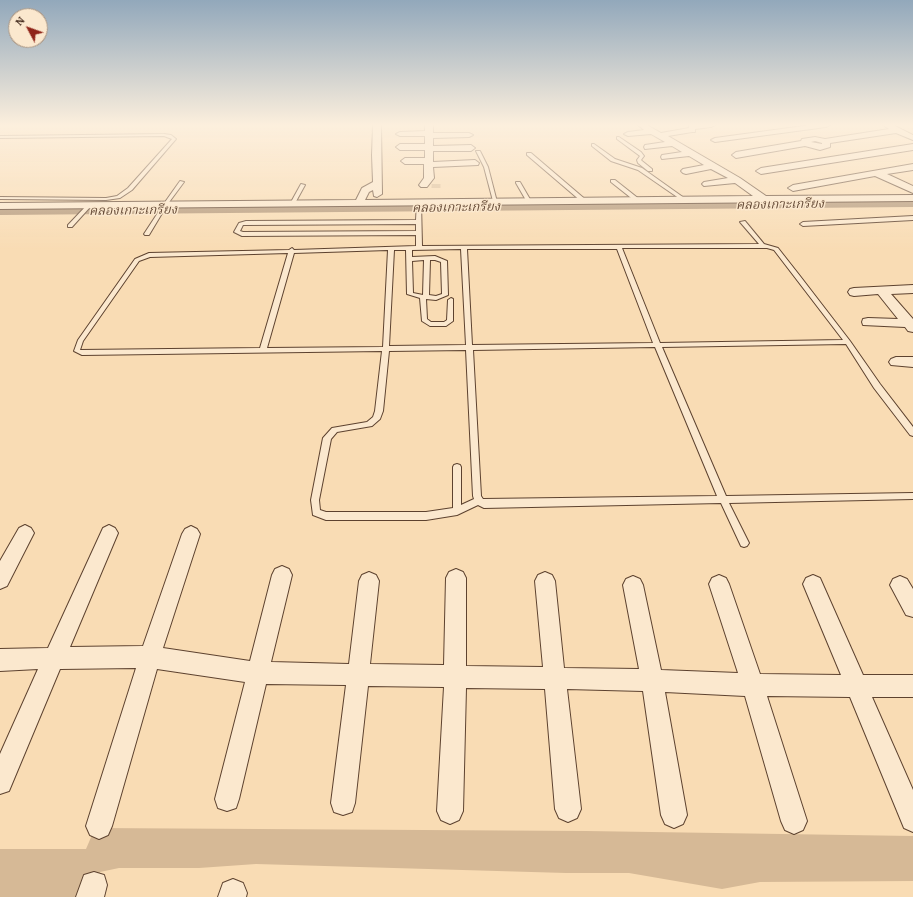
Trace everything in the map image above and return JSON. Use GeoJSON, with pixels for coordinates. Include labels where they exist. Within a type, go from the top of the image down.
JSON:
{"type":"FeatureCollection","features":[{"type":"Feature","properties":{"kind":"street"},"geometry":{"type":"LineString","coordinates":[[375,203],[378,183],[377,167]]}},
{"type":"Feature","properties":{"kind":"street"},"geometry":{"type":"LineString","coordinates":[[428,167],[430,185],[435,202]]}},
{"type":"Feature","properties":{"kind":"street"},"geometry":{"type":"LineString","coordinates":[[686,171],[709,167]]}},
{"type":"Feature","properties":{"kind":"street"},"geometry":{"type":"LineString","coordinates":[[715,167],[737,180],[763,200]]}},
{"type":"Feature","properties":{"kind":"street"},"geometry":{"type":"LineString","coordinates":[[760,171],[785,167]]}},
{"type":"Feature","properties":{"kind":"street"},"geometry":{"type":"LineString","coordinates":[[864,167],[913,190]]}},
{"type":"Feature","properties":{"kind":"street"},"geometry":{"type":"LineString","coordinates":[[793,188],[913,167]]}},
{"type":"Feature","properties":{"kind":"street"},"geometry":{"type":"LineString","coordinates":[[893,171],[913,182]]}},
{"type":"Feature","properties":{"kind":"street"},"geometry":{"type":"LineString","coordinates":[[878,174],[880,178],[913,197]]}},
{"type":"Feature","properties":{"kind":"street"},"geometry":{"type":"LineString","coordinates":[[707,184],[737,180]]}},
{"type":"Feature","properties":{"kind":"street"},"geometry":{"type":"LineString","coordinates":[[359,203],[365,190],[378,183]]}},
{"type":"Feature","properties":{"kind":"street"},"geometry":{"type":"LineString","coordinates":[[420,204],[430,185]]}},
{"type":"Feature","properties":{"kind":"street"},"geometry":{"type":"LineString","coordinates":[[0,206],[86,208],[359,203],[420,204],[435,202],[495,201],[763,200],[913,197]]}},
{"type":"Feature","properties":{"kind":"street"},"geometry":{"type":"LineString","coordinates":[[854,292],[913,289]]}},
{"type":"Feature","properties":{"kind":"street"},"geometry":{"type":"LineString","coordinates":[[882,290],[912,325]]}},
{"type":"Feature","properties":{"kind":"street"},"geometry":{"type":"LineString","coordinates":[[868,322],[912,325]]}},
{"type":"Feature","properties":{"kind":"street"},"geometry":{"type":"LineString","coordinates":[[896,362],[913,362]]}},
{"type":"Feature","properties":{"kind":"street"},"geometry":{"type":"LineString","coordinates":[[0,580],[25,532]]}},
{"type":"Feature","properties":{"kind":"street"},"geometry":{"type":"LineString","coordinates":[[0,782],[109,533]]}},
{"type":"Feature","properties":{"kind":"street"},"geometry":{"type":"LineString","coordinates":[[99,826],[150,658],[191,534]]}},
{"type":"Feature","properties":{"kind":"street"},"geometry":{"type":"LineString","coordinates":[[227,799],[282,575]]}},
{"type":"Feature","properties":{"kind":"street"},"geometry":{"type":"LineString","coordinates":[[450,811],[455,677],[456,578]]}},
{"type":"Feature","properties":{"kind":"street"},"geometry":{"type":"LineString","coordinates":[[343,803],[369,581]]}},
{"type":"Feature","properties":{"kind":"street"},"geometry":{"type":"LineString","coordinates":[[545,581],[568,808]]}},
{"type":"Feature","properties":{"kind":"street"},"geometry":{"type":"LineString","coordinates":[[719,584],[753,685],[794,821]]}},
{"type":"Feature","properties":{"kind":"street"},"geometry":{"type":"LineString","coordinates":[[813,584],[913,819]]}},
{"type":"Feature","properties":{"kind":"street"},"geometry":{"type":"LineString","coordinates":[[633,585],[652,680],[674,815]]}},
{"type":"Feature","properties":{"kind":"street"},"geometry":{"type":"LineString","coordinates":[[900,585],[913,608]]}},
{"type":"Feature","properties":{"kind":"street"},"geometry":{"type":"LineString","coordinates":[[0,660],[54,658],[150,658],[258,673],[652,680],[753,685],[913,686]]}},
{"type":"Feature","properties":{"kind":"lane"},"geometry":{"type":"LineString","coordinates":[[0,198],[113,199],[123,195],[130,189],[150,167]]}},
{"type":"Feature","properties":{"kind":"lane"},"geometry":{"type":"LineString","coordinates":[[486,167],[495,201]]}},
{"type":"Feature","properties":{"kind":"lane"},"geometry":{"type":"LineString","coordinates":[[545,167],[584,201]]}},
{"type":"Feature","properties":{"kind":"lane"},"geometry":{"type":"LineString","coordinates":[[634,167],[640,169],[689,200]]}},
{"type":"Feature","properties":{"kind":"lane"},"geometry":{"type":"LineString","coordinates":[[645,167],[689,200]]}},
{"type":"Feature","properties":{"kind":"lane"},"geometry":{"type":"LineString","coordinates":[[613,181],[637,200]]}},
{"type":"Feature","properties":{"kind":"lane"},"geometry":{"type":"LineString","coordinates":[[147,234],[182,182]]}},
{"type":"Feature","properties":{"kind":"lane"},"geometry":{"type":"LineString","coordinates":[[518,183],[529,201]]}},
{"type":"Feature","properties":{"kind":"lane"},"geometry":{"type":"LineString","coordinates":[[292,204],[303,185]]}},
{"type":"Feature","properties":{"kind":"lane"},"geometry":{"type":"LineString","coordinates":[[419,248],[420,204]]}},
{"type":"Feature","properties":{"kind":"lane"},"geometry":{"type":"LineString","coordinates":[[70,226],[86,208]]}},
{"type":"Feature","properties":{"kind":"lane"},"geometry":{"type":"LineString","coordinates":[[803,224],[913,218]]}},
{"type":"Feature","properties":{"kind":"lane"},"geometry":{"type":"LineString","coordinates":[[419,222],[246,223],[241,224],[237,232],[242,234],[419,233]]}},
{"type":"Feature","properties":{"kind":"lane"},"geometry":{"type":"LineString","coordinates":[[743,222],[762,245]]}},
{"type":"Feature","properties":{"kind":"lane"},"geometry":{"type":"LineString","coordinates":[[291,240],[296,223]]}},
{"type":"Feature","properties":{"kind":"lane"},"geometry":{"type":"LineString","coordinates":[[848,342],[263,351],[82,353],[77,351],[80,341],[127,273],[137,260],[143,256],[164,253],[391,248],[762,245],[776,249],[848,342],[877,386],[913,433]]}},
{"type":"Feature","properties":{"kind":"lane"},"geometry":{"type":"LineString","coordinates":[[619,247],[657,344],[723,498],[744,543]]}},
{"type":"Feature","properties":{"kind":"lane"},"geometry":{"type":"LineString","coordinates":[[391,248],[386,348],[379,411],[376,419],[369,424],[335,430],[330,434],[325,443],[315,500],[316,512],[326,516],[426,516],[457,511],[479,501]]}},
{"type":"Feature","properties":{"kind":"lane"},"geometry":{"type":"LineString","coordinates":[[409,248],[409,259],[410,294],[425,297],[441,297],[445,295],[445,263],[439,259],[409,259]]}},
{"type":"Feature","properties":{"kind":"lane"},"geometry":{"type":"LineString","coordinates":[[464,248],[477,496],[479,501],[484,504],[723,498],[913,496]]}},
{"type":"Feature","properties":{"kind":"lane"},"geometry":{"type":"LineString","coordinates":[[263,351],[292,250]]}},
{"type":"Feature","properties":{"kind":"lane"},"geometry":{"type":"LineString","coordinates":[[427,259],[424,320],[430,324],[446,324],[450,321],[451,300]]}},
{"type":"Feature","properties":{"kind":"lane"},"geometry":{"type":"LineString","coordinates":[[457,468],[457,511]]}},
{"type":"Feature","properties":{"kind":"shaded area"},"geometry":{"type":"Polygon","coordinates":[[[95,828],[586,831],[913,836],[913,881],[760,882],[722,889],[629,873],[566,873],[256,864],[199,868],[119,868],[100,872],[93,897],[0,897],[0,849],[86,849],[95,828]]]}},
{"type":"Feature","properties":{"kind":"waterway","name":"คลองเกาะเกรียง"},"geometry":{"type":"LineString","coordinates":[[0,212],[913,204]]}}]}
